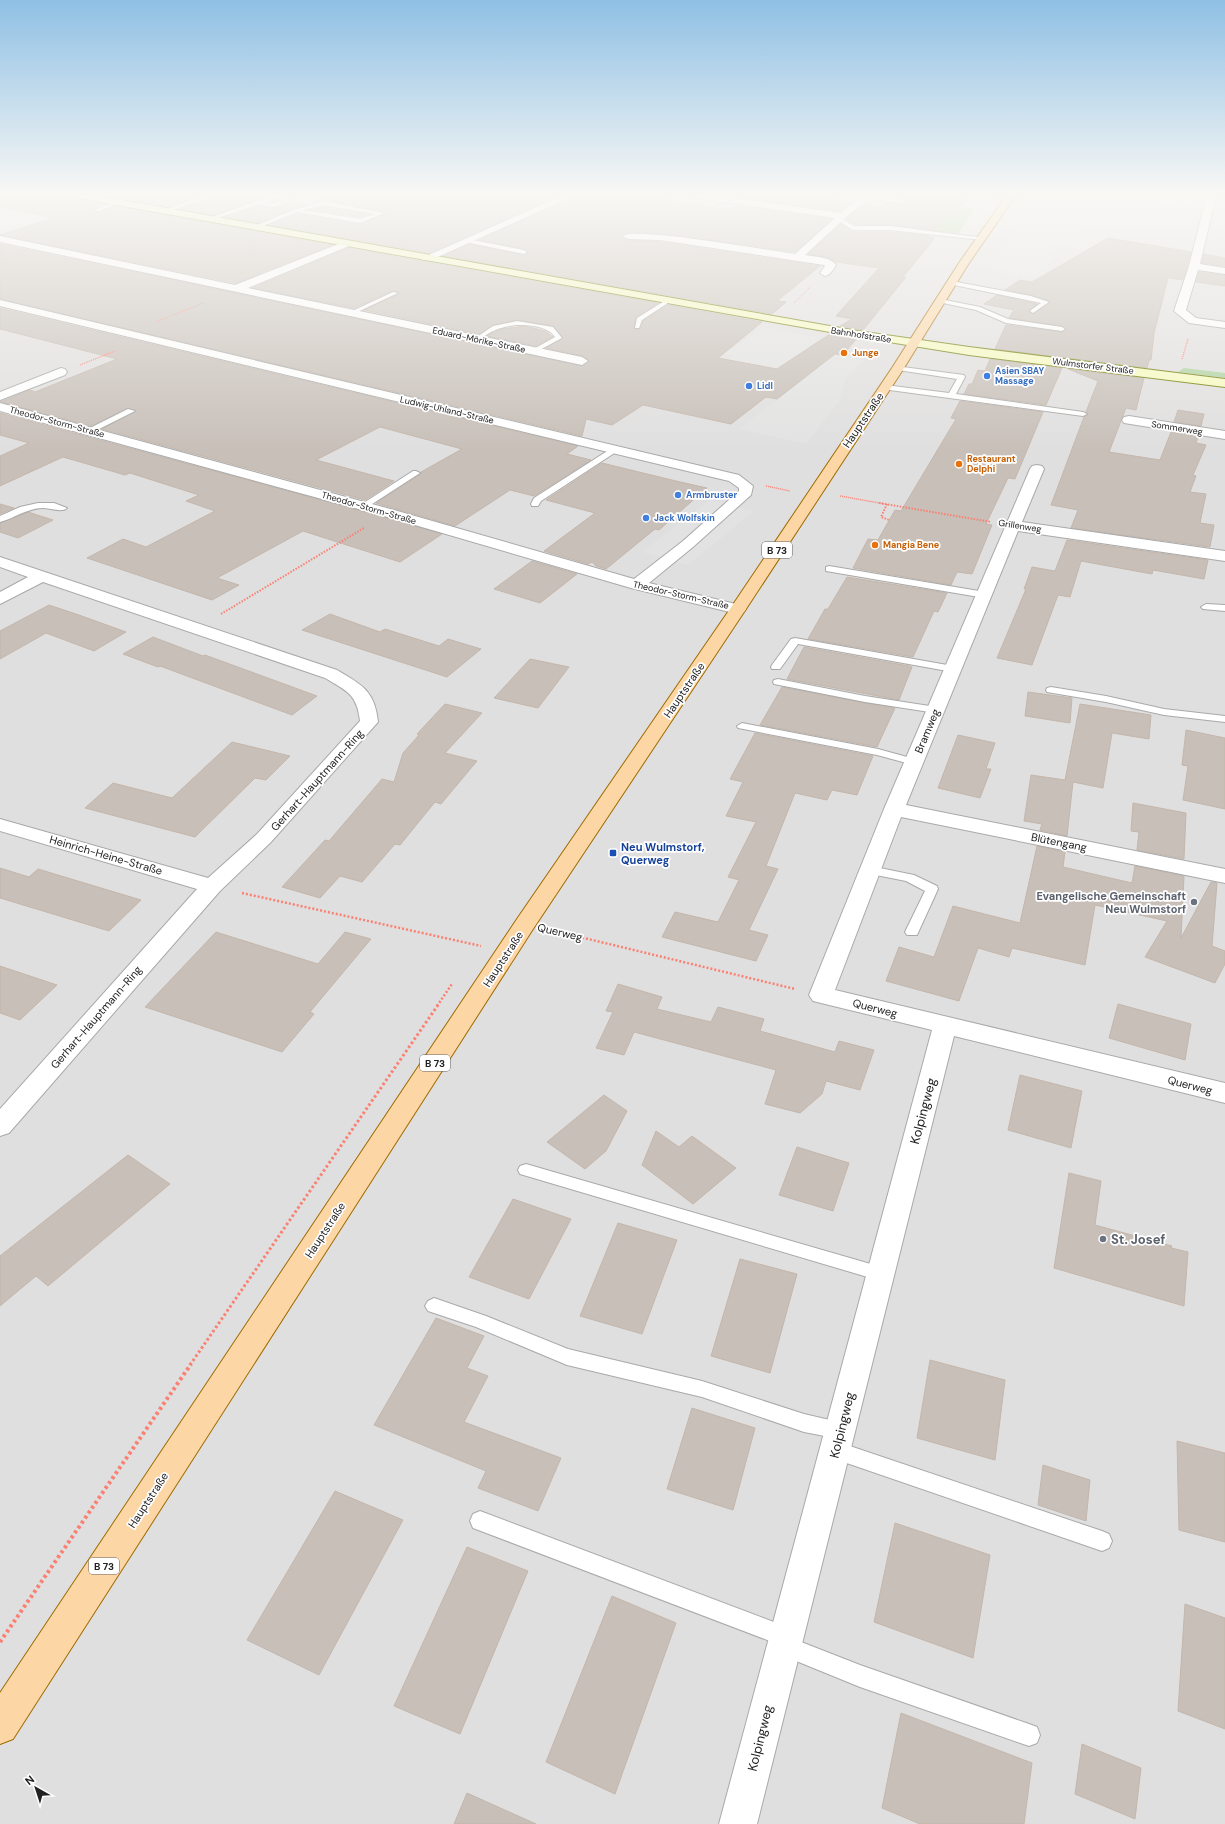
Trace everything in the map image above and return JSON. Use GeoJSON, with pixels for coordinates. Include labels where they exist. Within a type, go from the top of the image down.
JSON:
{"type":"FeatureCollection","features":[{"type":"Feature","properties":{"kind":"main road","name":"Hauptstraße"},"geometry":{"type":"LineString","coordinates":[[2,1722],[525,924],[738,609],[898,368],[953,280]]}},
{"type":"Feature","properties":{"kind":"street","name":"Eduard-Mörike-Straße"},"geometry":{"type":"LineString","coordinates":[[193,280],[582,361]]}},
{"type":"Feature","properties":{"kind":"street"},"geometry":{"type":"LineString","coordinates":[[235,289],[257,280]]}},
{"type":"Feature","properties":{"kind":"street","name":"Bahnhofstraße"},"geometry":{"type":"LineString","coordinates":[[551,280],[913,343]]}},
{"type":"Feature","properties":{"kind":"street"},"geometry":{"type":"LineString","coordinates":[[1190,280],[1180,311],[1193,321],[1225,325]]}},
{"type":"Feature","properties":{"kind":"street","name":"Ludwig-Uhland-Straße"},"geometry":{"type":"LineString","coordinates":[[0,302],[734,478]]}},
{"type":"Feature","properties":{"kind":"street","name":"Wulmstorfer Straße"},"geometry":{"type":"LineString","coordinates":[[913,343],[1225,383]]}},
{"type":"Feature","properties":{"kind":"street"},"geometry":{"type":"LineString","coordinates":[[0,396],[61,372]]}},
{"type":"Feature","properties":{"kind":"street","name":"Theodor-Storm-Straße"},"geometry":{"type":"LineString","coordinates":[[0,407],[389,513],[637,585],[738,609]]}},
{"type":"Feature","properties":{"kind":"street","name":"Sommerweg"},"geometry":{"type":"LineString","coordinates":[[1130,420],[1225,435]]}},
{"type":"Feature","properties":{"kind":"street","name":"Bramweg"},"geometry":{"type":"LineString","coordinates":[[821,995],[894,809],[1015,526],[1037,469]]}},
{"type":"Feature","properties":{"kind":"street"},"geometry":{"type":"LineString","coordinates":[[637,585],[688,544],[746,492],[746,486],[734,478]]}},
{"type":"Feature","properties":{"kind":"street","name":"Grillenweg"},"geometry":{"type":"LineString","coordinates":[[1015,526],[1225,556]]}},
{"type":"Feature","properties":{"kind":"street","name":"Gerhart-Hauptmann-Ring"},"geometry":{"type":"LineString","coordinates":[[0,562],[331,674],[362,693],[368,707],[369,722],[264,838],[212,886],[0,1126]]}},
{"type":"Feature","properties":{"kind":"street"},"geometry":{"type":"LineString","coordinates":[[0,599],[41,576]]}},
{"type":"Feature","properties":{"kind":"street","name":"Blütengang"},"geometry":{"type":"LineString","coordinates":[[894,809],[1225,876]]}},
{"type":"Feature","properties":{"kind":"street","name":"Heinrich-Heine-Straße"},"geometry":{"type":"LineString","coordinates":[[0,824],[212,886]]}},
{"type":"Feature","properties":{"kind":"street","name":"Querweg"},"geometry":{"type":"LineString","coordinates":[[821,995],[1225,1093]]}},
{"type":"Feature","properties":{"kind":"street","name":"Kolpingweg"},"geometry":{"type":"LineString","coordinates":[[738,1824],[945,1025]]}},
{"type":"Feature","properties":{"kind":"lane"},"geometry":{"type":"LineString","coordinates":[[951,283],[1046,302],[1033,311]]}},
{"type":"Feature","properties":{"kind":"lane"},"geometry":{"type":"LineString","coordinates":[[351,313],[395,292]]}},
{"type":"Feature","properties":{"kind":"lane"},"geometry":{"type":"LineString","coordinates":[[637,327],[639,319],[668,301]]}},
{"type":"Feature","properties":{"kind":"lane"},"geometry":{"type":"LineString","coordinates":[[940,301],[978,308],[1006,321],[1062,329]]}},
{"type":"Feature","properties":{"kind":"lane"},"geometry":{"type":"LineString","coordinates":[[477,340],[495,328],[511,323],[551,328],[557,333],[559,338],[534,351]]}},
{"type":"Feature","properties":{"kind":"lane"},"geometry":{"type":"LineString","coordinates":[[898,368],[961,377],[950,396]]}},
{"type":"Feature","properties":{"kind":"lane"},"geometry":{"type":"LineString","coordinates":[[885,387],[1083,414]]}},
{"type":"Feature","properties":{"kind":"lane"},"geometry":{"type":"LineString","coordinates":[[88,431],[131,411]]}},
{"type":"Feature","properties":{"kind":"lane"},"geometry":{"type":"LineString","coordinates":[[535,504],[537,500],[614,450]]}},
{"type":"Feature","properties":{"kind":"lane"},"geometry":{"type":"LineString","coordinates":[[363,506],[416,473]]}},
{"type":"Feature","properties":{"kind":"lane"},"geometry":{"type":"LineString","coordinates":[[0,520],[16,511],[35,505],[42,504],[63,508]]}},
{"type":"Feature","properties":{"kind":"lane"},"geometry":{"type":"LineString","coordinates":[[829,569],[985,595]]}},
{"type":"Feature","properties":{"kind":"lane"},"geometry":{"type":"LineString","coordinates":[[1206,607],[1225,608]]}},
{"type":"Feature","properties":{"kind":"lane"},"geometry":{"type":"LineString","coordinates":[[776,667],[795,642],[953,669]]}},
{"type":"Feature","properties":{"kind":"lane"},"geometry":{"type":"LineString","coordinates":[[778,682],[865,699],[936,710]]}},
{"type":"Feature","properties":{"kind":"lane"},"geometry":{"type":"LineString","coordinates":[[1051,690],[1106,699],[1164,712],[1225,719]]}},
{"type":"Feature","properties":{"kind":"lane"},"geometry":{"type":"LineString","coordinates":[[742,726],[878,752],[914,762]]}},
{"type":"Feature","properties":{"kind":"lane"},"geometry":{"type":"LineString","coordinates":[[870,870],[910,878],[932,889],[912,932]]}},
{"type":"Feature","properties":{"kind":"lane"},"geometry":{"type":"LineString","coordinates":[[526,1170],[881,1274]]}},
{"type":"Feature","properties":{"kind":"lane"},"geometry":{"type":"LineString","coordinates":[[434,1306],[480,1321],[567,1357],[702,1389],[804,1423],[838,1440],[1102,1541]]}},
{"type":"Feature","properties":{"kind":"lane"},"geometry":{"type":"LineString","coordinates":[[480,1521],[785,1642],[860,1676],[1029,1735]]}},
{"type":"Feature","properties":{"kind":"path"},"geometry":{"type":"LineString","coordinates":[[793,304],[817,280]]}},
{"type":"Feature","properties":{"kind":"path"},"geometry":{"type":"LineString","coordinates":[[127,333],[235,289]]}},
{"type":"Feature","properties":{"kind":"path"},"geometry":{"type":"LineString","coordinates":[[61,372],[147,338]]}},
{"type":"Feature","properties":{"kind":"path","name":"Grillenweg"},"geometry":{"type":"LineString","coordinates":[[734,478],[814,494],[887,504],[1015,526]]}},
{"type":"Feature","properties":{"kind":"path"},"geometry":{"type":"LineString","coordinates":[[887,504],[881,518],[889,520]]}},
{"type":"Feature","properties":{"kind":"path"},"geometry":{"type":"LineString","coordinates":[[197,628],[389,513]]}},
{"type":"Feature","properties":{"kind":"path"},"geometry":{"type":"LineString","coordinates":[[212,886],[507,952]]}},
{"type":"Feature","properties":{"kind":"path","name":"Querweg"},"geometry":{"type":"LineString","coordinates":[[525,924],[821,995]]}},
{"type":"Feature","properties":{"kind":"shaded area"},"geometry":{"type":"Polygon","coordinates":[[[0,280],[1225,280],[1225,1824],[0,1824],[0,280]]]}},
{"type":"Feature","properties":{"kind":"shaded area","name":"Lidl"},"geometry":{"type":"Polygon","coordinates":[[[763,328],[821,338],[806,349],[863,360],[845,379],[840,400],[806,444],[739,429],[810,375],[727,359],[733,355],[724,354],[763,328]]]}},
{"type":"Feature","properties":{"kind":"shaded area"},"geometry":{"type":"Polygon","coordinates":[[[710,500],[754,511],[688,565],[642,552],[710,500]]]}},
{"type":"Feature","properties":{"kind":"green space"},"geometry":{"type":"Polygon","coordinates":[[[1184,368],[1225,373],[1225,378],[1178,372],[1184,368]]]}},
{"type":"Feature","properties":{"kind":"building"},"geometry":{"type":"Polygon","coordinates":[[[0,280],[172,280],[582,366],[589,361],[583,356],[546,348],[563,338],[553,326],[517,320],[493,325],[479,334],[364,310],[399,294],[398,292],[392,291],[354,308],[253,288],[272,280],[529,280],[658,303],[636,317],[635,330],[640,329],[643,321],[668,305],[762,322],[718,358],[777,369],[830,334],[857,338],[843,355],[835,354],[777,399],[766,397],[731,424],[643,405],[612,425],[586,419],[582,436],[0,299],[0,280]]]}},
{"type":"Feature","properties":{"kind":"building"},"geometry":{"type":"Polygon","coordinates":[[[221,280],[242,280],[235,283],[221,280]]]}},
{"type":"Feature","properties":{"kind":"building"},"geometry":{"type":"Polygon","coordinates":[[[580,280],[803,280],[777,301],[786,302],[772,314],[580,280]]]}},
{"type":"Feature","properties":{"kind":"building"},"geometry":{"type":"Polygon","coordinates":[[[868,280],[903,280],[863,330],[840,326],[852,319],[836,316],[868,280]]]}},
{"type":"Feature","properties":{"kind":"building"},"geometry":{"type":"Polygon","coordinates":[[[1020,280],[1032,282],[1035,280],[1167,280],[1154,333],[1151,360],[1149,360],[1147,368],[995,349],[1006,325],[1062,332],[1066,329],[1062,326],[1009,318],[1014,310],[984,304],[997,295],[1037,304],[1029,311],[1034,314],[1050,301],[1031,295],[1005,290],[1020,280]]]}},
{"type":"Feature","properties":{"kind":"building"},"geometry":{"type":"Polygon","coordinates":[[[1197,280],[1225,280],[1225,286],[1196,282],[1197,280]]]}},
{"type":"Feature","properties":{"kind":"building"},"geometry":{"type":"Polygon","coordinates":[[[0,308],[578,446],[567,454],[591,460],[534,496],[510,490],[455,526],[376,503],[421,474],[421,472],[462,449],[380,427],[316,460],[394,481],[365,500],[102,429],[136,411],[128,408],[91,426],[0,402],[30,390],[35,392],[117,359],[0,329],[0,308]]]}},
{"type":"Feature","properties":{"kind":"building"},"geometry":{"type":"Polygon","coordinates":[[[525,326],[545,331],[553,337],[536,346],[487,336],[502,329],[525,326]]]}},
{"type":"Feature","properties":{"kind":"building"},"geometry":{"type":"Polygon","coordinates":[[[990,359],[1062,368],[1046,405],[964,394],[969,384],[972,384],[978,370],[985,371],[990,359]]]}},
{"type":"Feature","properties":{"kind":"building"},"geometry":{"type":"Polygon","coordinates":[[[1068,369],[1144,378],[1136,410],[1126,408],[1109,452],[1160,460],[1171,432],[1198,436],[1196,443],[1206,445],[1193,475],[1196,476],[1190,492],[1206,494],[1200,523],[1214,525],[1210,547],[1071,528],[1078,510],[1051,505],[1084,417],[1088,415],[1086,412],[1098,381],[1068,369]]]}},
{"type":"Feature","properties":{"kind":"building"},"geometry":{"type":"Polygon","coordinates":[[[960,401],[1043,412],[1015,479],[1008,478],[986,524],[992,525],[972,574],[957,572],[951,585],[853,568],[868,539],[878,540],[895,510],[901,511],[956,419],[951,418],[960,401]]]}},
{"type":"Feature","properties":{"kind":"building"},"geometry":{"type":"Polygon","coordinates":[[[1178,410],[1204,414],[1201,426],[1174,422],[1178,410]]]}},
{"type":"Feature","properties":{"kind":"building"},"geometry":{"type":"Polygon","coordinates":[[[0,413],[442,534],[400,562],[303,531],[217,578],[239,585],[212,600],[87,558],[123,539],[146,547],[215,511],[186,501],[199,495],[130,473],[125,475],[63,457],[0,486],[0,456],[29,443],[0,435],[0,413]]]}},
{"type":"Feature","properties":{"kind":"building"},"geometry":{"type":"Polygon","coordinates":[[[602,463],[707,488],[659,530],[655,529],[606,569],[596,566],[592,562],[588,564],[544,551],[595,513],[546,500],[602,463]]]}},
{"type":"Feature","properties":{"kind":"building"},"geometry":{"type":"Polygon","coordinates":[[[0,504],[14,508],[0,514],[0,504]]]}},
{"type":"Feature","properties":{"kind":"building"},"geometry":{"type":"Polygon","coordinates":[[[28,512],[53,520],[18,538],[0,532],[0,523],[28,512]]]}},
{"type":"Feature","properties":{"kind":"building"},"geometry":{"type":"Polygon","coordinates":[[[1067,540],[1208,560],[1204,579],[1153,570],[1152,574],[1081,561],[1070,597],[1058,595],[1032,665],[997,658],[1026,589],[1024,589],[1032,567],[1055,571],[1067,540]]]}},
{"type":"Feature","properties":{"kind":"building"},"geometry":{"type":"Polygon","coordinates":[[[532,561],[577,574],[540,603],[494,589],[532,561]]]}},
{"type":"Feature","properties":{"kind":"building"},"geometry":{"type":"Polygon","coordinates":[[[847,577],[947,593],[938,612],[934,611],[913,657],[808,639],[825,609],[828,609],[847,577]]]}},
{"type":"Feature","properties":{"kind":"building"},"geometry":{"type":"Polygon","coordinates":[[[49,605],[126,632],[94,651],[46,633],[0,659],[0,631],[49,605]]]}},
{"type":"Feature","properties":{"kind":"building"},"geometry":{"type":"Polygon","coordinates":[[[330,614],[380,632],[385,629],[439,646],[448,639],[481,649],[447,677],[302,630],[330,614]]]}},
{"type":"Feature","properties":{"kind":"building"},"geometry":{"type":"Polygon","coordinates":[[[153,637],[317,696],[292,715],[160,666],[158,667],[123,654],[153,637]]]}},
{"type":"Feature","properties":{"kind":"building"},"geometry":{"type":"Polygon","coordinates":[[[804,647],[912,667],[899,700],[787,679],[804,647]]]}},
{"type":"Feature","properties":{"kind":"building"},"geometry":{"type":"Polygon","coordinates":[[[530,659],[569,667],[538,708],[494,698],[530,659]]]}},
{"type":"Feature","properties":{"kind":"building"},"geometry":{"type":"Polygon","coordinates":[[[782,687],[895,708],[877,747],[760,725],[782,687]]]}},
{"type":"Feature","properties":{"kind":"building"},"geometry":{"type":"Polygon","coordinates":[[[1028,692],[1072,698],[1070,723],[1025,716],[1028,692]]]}},
{"type":"Feature","properties":{"kind":"building"},"geometry":{"type":"Polygon","coordinates":[[[445,704],[482,713],[445,753],[477,761],[441,804],[435,802],[400,845],[395,844],[362,882],[340,876],[320,898],[282,887],[325,840],[329,841],[382,779],[394,782],[403,753],[419,735],[417,734],[445,704]]]}},
{"type":"Feature","properties":{"kind":"building"},"geometry":{"type":"Polygon","coordinates":[[[1080,704],[1151,715],[1149,739],[1112,733],[1103,788],[1073,782],[1067,836],[1040,830],[1042,824],[1024,821],[1031,775],[1065,780],[1080,704]]]}},
{"type":"Feature","properties":{"kind":"building"},"geometry":{"type":"Polygon","coordinates":[[[1186,730],[1225,738],[1225,809],[1183,800],[1188,766],[1182,765],[1186,730]]]}},
{"type":"Feature","properties":{"kind":"building"},"geometry":{"type":"Polygon","coordinates":[[[755,733],[873,756],[857,795],[832,790],[827,800],[795,793],[766,866],[778,869],[749,930],[768,935],[756,961],[662,937],[675,912],[718,922],[739,880],[728,877],[756,822],[726,816],[743,782],[730,779],[755,733]]]}},
{"type":"Feature","properties":{"kind":"building"},"geometry":{"type":"Polygon","coordinates":[[[958,735],[995,743],[986,769],[991,769],[980,798],[938,788],[958,735]]]}},
{"type":"Feature","properties":{"kind":"building"},"geometry":{"type":"Polygon","coordinates":[[[232,742],[290,756],[266,780],[255,778],[195,837],[85,808],[113,783],[172,798],[232,742]]]}},
{"type":"Feature","properties":{"kind":"building"},"geometry":{"type":"Polygon","coordinates":[[[1133,803],[1186,813],[1184,859],[1137,850],[1139,832],[1131,831],[1133,803]]]}},
{"type":"Feature","properties":{"kind":"building"},"geometry":{"type":"Polygon","coordinates":[[[1037,846],[1065,852],[1063,867],[1132,883],[1135,866],[1184,876],[1181,938],[1211,882],[1217,883],[1212,946],[1225,951],[1225,964],[1215,983],[1145,957],[1167,921],[1095,905],[1085,965],[1012,948],[1009,957],[978,948],[959,1001],[886,981],[899,947],[934,957],[953,906],[1020,923],[1037,846]]]}},
{"type":"Feature","properties":{"kind":"building"},"geometry":{"type":"Polygon","coordinates":[[[0,868],[29,877],[38,869],[141,900],[109,931],[0,898],[0,868]]]}},
{"type":"Feature","properties":{"kind":"building"},"geometry":{"type":"Polygon","coordinates":[[[216,932],[318,964],[345,932],[371,939],[310,1012],[314,1014],[282,1052],[145,1007],[216,932]]]}},
{"type":"Feature","properties":{"kind":"building"},"geometry":{"type":"Polygon","coordinates":[[[0,966],[57,985],[20,1020],[0,1013],[0,966]]]}},
{"type":"Feature","properties":{"kind":"building"},"geometry":{"type":"Polygon","coordinates":[[[618,984],[662,997],[657,1009],[711,1022],[718,1007],[764,1019],[760,1031],[835,1052],[839,1041],[874,1050],[860,1090],[826,1081],[822,1094],[800,1113],[765,1104],[776,1070],[634,1032],[624,1055],[596,1048],[613,1012],[606,1011],[618,984]]]}},
{"type":"Feature","properties":{"kind":"building"},"geometry":{"type":"Polygon","coordinates":[[[1118,1004],[1191,1024],[1185,1060],[1109,1038],[1118,1004]]]}},
{"type":"Feature","properties":{"kind":"building"},"geometry":{"type":"Polygon","coordinates":[[[1020,1075],[1082,1091],[1071,1148],[1008,1130],[1020,1075]]]}},
{"type":"Feature","properties":{"kind":"building"},"geometry":{"type":"Polygon","coordinates":[[[604,1095],[627,1111],[606,1151],[585,1169],[547,1142],[604,1095]]]}},
{"type":"Feature","properties":{"kind":"building"},"geometry":{"type":"Polygon","coordinates":[[[656,1131],[679,1147],[692,1136],[736,1168],[693,1204],[642,1165],[656,1131]]]}},
{"type":"Feature","properties":{"kind":"building"},"geometry":{"type":"Polygon","coordinates":[[[797,1147],[849,1163],[833,1211],[779,1195],[797,1147]]]}},
{"type":"Feature","properties":{"kind":"building"},"geometry":{"type":"Polygon","coordinates":[[[128,1155],[170,1184],[48,1286],[36,1276],[0,1306],[0,1256],[128,1155]]]}},
{"type":"Feature","properties":{"kind":"building","name":"St. Josef"},"geometry":{"type":"Polygon","coordinates":[[[1069,1173],[1101,1181],[1095,1225],[1172,1246],[1171,1248],[1188,1252],[1184,1306],[1054,1268],[1069,1173]]]}},
{"type":"Feature","properties":{"kind":"building"},"geometry":{"type":"Polygon","coordinates":[[[513,1199],[571,1219],[529,1299],[469,1277],[513,1199]]]}},
{"type":"Feature","properties":{"kind":"building"},"geometry":{"type":"Polygon","coordinates":[[[618,1223],[677,1240],[642,1334],[580,1316],[618,1223]]]}},
{"type":"Feature","properties":{"kind":"building"},"geometry":{"type":"Polygon","coordinates":[[[740,1259],[797,1274],[770,1373],[711,1356],[740,1259]]]}},
{"type":"Feature","properties":{"kind":"building"},"geometry":{"type":"Polygon","coordinates":[[[436,1318],[484,1336],[467,1368],[488,1376],[464,1422],[561,1458],[538,1511],[478,1488],[486,1471],[374,1425],[436,1318]]]}},
{"type":"Feature","properties":{"kind":"building"},"geometry":{"type":"Polygon","coordinates":[[[930,1360],[1005,1380],[995,1460],[917,1438],[930,1360]]]}},
{"type":"Feature","properties":{"kind":"building"},"geometry":{"type":"Polygon","coordinates":[[[692,1408],[755,1428],[733,1510],[667,1489],[692,1408]]]}},
{"type":"Feature","properties":{"kind":"building"},"geometry":{"type":"Polygon","coordinates":[[[1177,1441],[1225,1453],[1225,1542],[1179,1530],[1177,1441]]]}},
{"type":"Feature","properties":{"kind":"building"},"geometry":{"type":"Polygon","coordinates":[[[1043,1465],[1090,1480],[1086,1521],[1038,1505],[1043,1465]]]}},
{"type":"Feature","properties":{"kind":"building"},"geometry":{"type":"Polygon","coordinates":[[[335,1491],[403,1520],[319,1675],[247,1640],[335,1491]]]}},
{"type":"Feature","properties":{"kind":"building"},"geometry":{"type":"Polygon","coordinates":[[[895,1523],[990,1555],[973,1658],[874,1622],[895,1523]]]}},
{"type":"Feature","properties":{"kind":"building"},"geometry":{"type":"Polygon","coordinates":[[[467,1547],[528,1571],[460,1734],[394,1706],[467,1547]]]}},
{"type":"Feature","properties":{"kind":"building"},"geometry":{"type":"Polygon","coordinates":[[[612,1596],[676,1623],[615,1794],[546,1762],[612,1596]]]}},
{"type":"Feature","properties":{"kind":"building"},"geometry":{"type":"Polygon","coordinates":[[[1185,1604],[1225,1618],[1225,1729],[1178,1711],[1185,1604]]]}},
{"type":"Feature","properties":{"kind":"building"},"geometry":{"type":"Polygon","coordinates":[[[901,1713],[1032,1763],[1024,1824],[920,1824],[882,1808],[901,1713]]]}},
{"type":"Feature","properties":{"kind":"building"},"geometry":{"type":"Polygon","coordinates":[[[1082,1744],[1141,1768],[1135,1819],[1075,1794],[1082,1744]]]}},
{"type":"Feature","properties":{"kind":"building"},"geometry":{"type":"Polygon","coordinates":[[[467,1793],[536,1824],[454,1824],[467,1793]]]}},
{"type":"Feature","properties":{"kind":"place","name":"Junge"},"geometry":{"type":"Point","coordinates":[844,353]}},
{"type":"Feature","properties":{"kind":"place","name":"Asien SBAY Massage"},"geometry":{"type":"Point","coordinates":[987,376]}},
{"type":"Feature","properties":{"kind":"place","name":"Lidl"},"geometry":{"type":"Point","coordinates":[749,386]}},
{"type":"Feature","properties":{"kind":"place","name":"Restaurant Delphi"},"geometry":{"type":"Point","coordinates":[959,464]}},
{"type":"Feature","properties":{"kind":"place","name":"Armbruster"},"geometry":{"type":"Point","coordinates":[678,495]}},
{"type":"Feature","properties":{"kind":"place","name":"Jack Wolfskin"},"geometry":{"type":"Point","coordinates":[646,518]}},
{"type":"Feature","properties":{"kind":"place","name":"Mangia Bene"},"geometry":{"type":"Point","coordinates":[875,545]}},
{"type":"Feature","properties":{"kind":"place","name":"Neu Wulmstorf, Querweg"},"geometry":{"type":"Point","coordinates":[613,853]}},
{"type":"Feature","properties":{"kind":"place","name":"Evangelische Gemeinschaft Neu Wulmstorf"},"geometry":{"type":"Point","coordinates":[1194,902]}},
{"type":"Feature","properties":{"kind":"place","name":"St. Josef"},"geometry":{"type":"Point","coordinates":[1103,1239]}}]}
